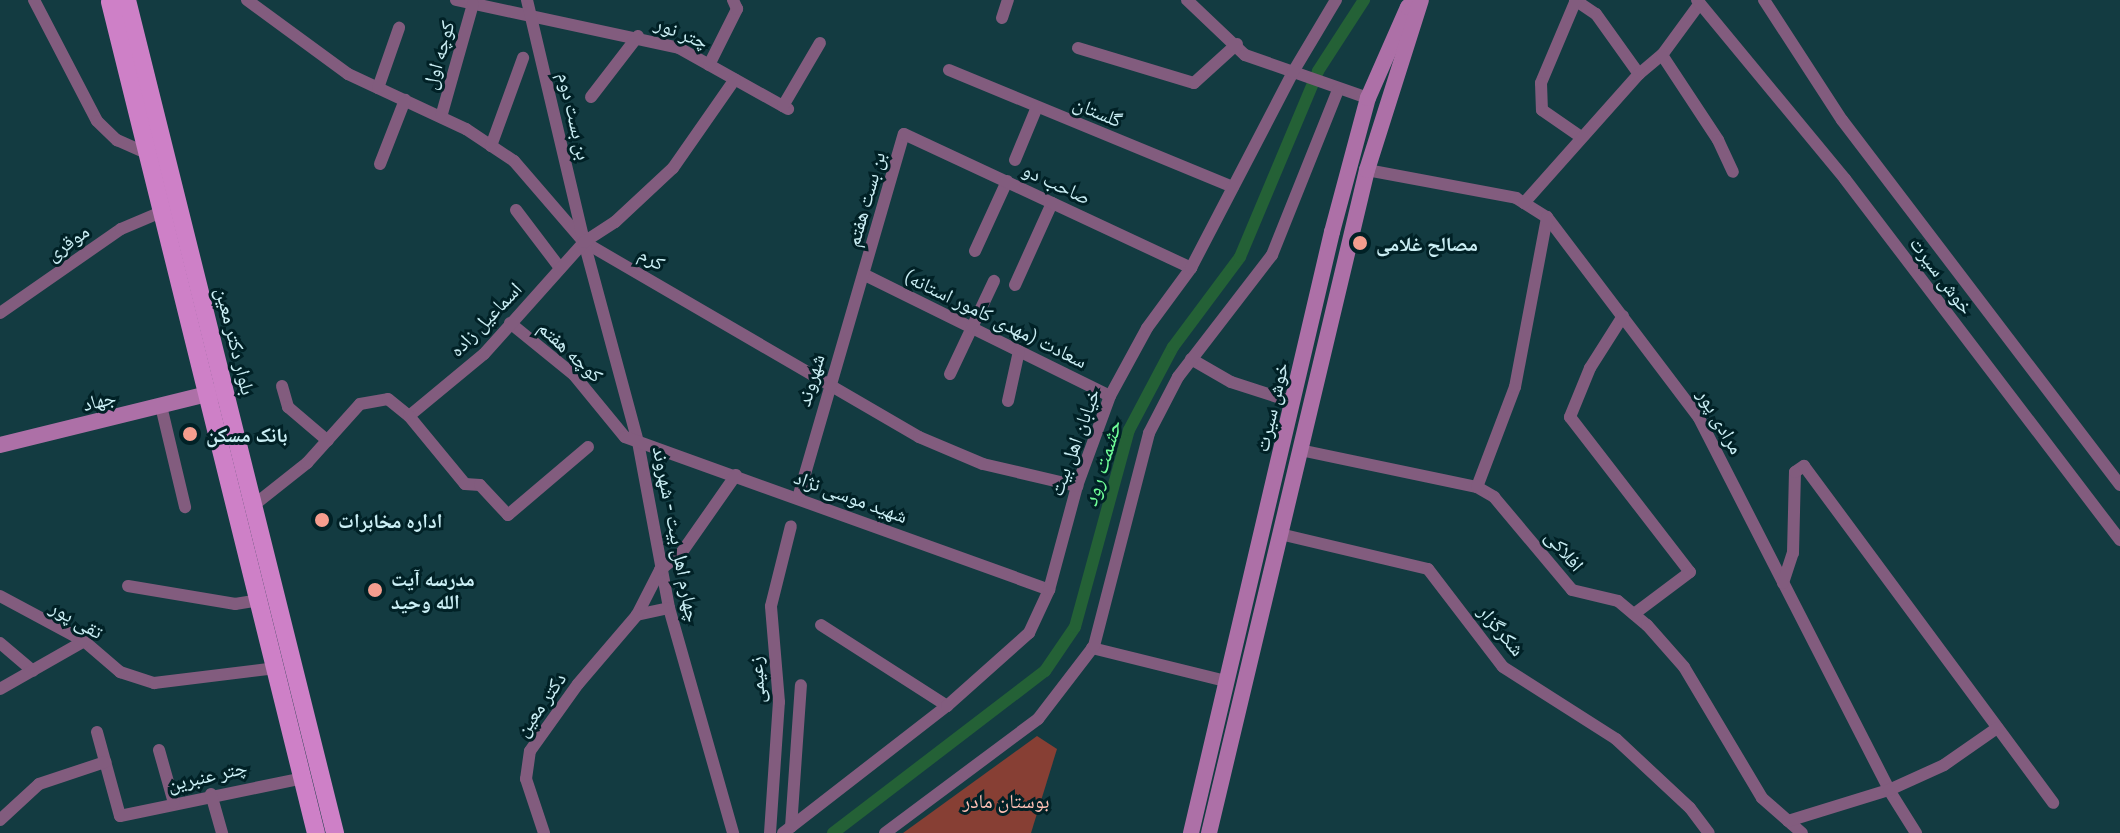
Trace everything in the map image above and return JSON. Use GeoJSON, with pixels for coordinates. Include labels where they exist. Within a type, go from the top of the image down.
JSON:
{"type":"FeatureCollection","features":[{"type":"Feature","properties":{"kind":"main road","name":"بلوار دکتر معین"},"geometry":{"type":"LineString","coordinates":[[118,0],[161,212],[254,505],[335,833]]}},
{"type":"Feature","properties":{"kind":"main road","name":"بلوار دکتر معین"},"geometry":{"type":"LineString","coordinates":[[118,0],[216,392],[259,600],[316,833]]}},
{"type":"Feature","properties":{"kind":"main road","name":"خوش سیرت"},"geometry":{"type":"LineString","coordinates":[[1191,833],[1225,681],[1368,98],[1408,7],[1418,0]]}},
{"type":"Feature","properties":{"kind":"main road","name":"خوش سیرت"},"geometry":{"type":"LineString","coordinates":[[1209,833],[1367,170],[1418,0]]}},
{"type":"Feature","properties":{"kind":"main road","name":"جهاد"},"geometry":{"type":"LineString","coordinates":[[0,445],[216,392]]}},
{"type":"Feature","properties":{"kind":"main road"},"geometry":{"type":"LineString","coordinates":[[1204,772],[1223,778]]}},
{"type":"Feature","properties":{"kind":"street"},"geometry":{"type":"LineString","coordinates":[[34,0],[97,121],[117,140],[148,154]]}},
{"type":"Feature","properties":{"kind":"street","name":"کرم"},"geometry":{"type":"LineString","coordinates":[[247,0],[348,74],[441,117],[514,161],[584,242],[919,437],[983,464],[1077,486]]}},
{"type":"Feature","properties":{"kind":"street","name":"چتر نور"},"geometry":{"type":"LineString","coordinates":[[456,0],[532,20],[638,36],[679,48],[785,108],[820,43]]}},
{"type":"Feature","properties":{"kind":"street","name":"بن بست دوم"},"geometry":{"type":"LineString","coordinates":[[527,0],[584,242]]}},
{"type":"Feature","properties":{"kind":"street"},"geometry":{"type":"LineString","coordinates":[[709,65],[737,9],[733,0]]}},
{"type":"Feature","properties":{"kind":"street"},"geometry":{"type":"LineString","coordinates":[[1002,18],[1008,0]]}},
{"type":"Feature","properties":{"kind":"street"},"geometry":{"type":"LineString","coordinates":[[1187,0],[1237,44],[1245,55],[1368,98]]}},
{"type":"Feature","properties":{"kind":"street","name":"خیابان اهل بیت"},"geometry":{"type":"LineString","coordinates":[[787,830],[947,706],[1029,633],[1049,590],[1077,486],[1110,396],[1147,328],[1191,268],[1336,0]]}},
{"type":"Feature","properties":{"kind":"street"},"geometry":{"type":"LineString","coordinates":[[1581,137],[1542,110],[1541,83],[1575,0],[1596,14],[1639,74]]}},
{"type":"Feature","properties":{"kind":"street","name":"خوش سیرت"},"geometry":{"type":"LineString","coordinates":[[1764,0],[1842,120],[2120,485]]}},
{"type":"Feature","properties":{"kind":"street"},"geometry":{"type":"LineString","coordinates":[[1524,203],[1639,74],[1662,55],[1699,2]]}},
{"type":"Feature","properties":{"kind":"street","name":"خوش سیرت"},"geometry":{"type":"LineString","coordinates":[[1699,2],[1845,179],[2120,540]]}},
{"type":"Feature","properties":{"kind":"street","name":"کوچه اول"},"geometry":{"type":"LineString","coordinates":[[441,117],[473,4]]}},
{"type":"Feature","properties":{"kind":"street"},"geometry":{"type":"LineString","coordinates":[[378,88],[399,28]]}},
{"type":"Feature","properties":{"kind":"street"},"geometry":{"type":"LineString","coordinates":[[591,97],[638,36]]}},
{"type":"Feature","properties":{"kind":"street"},"geometry":{"type":"LineString","coordinates":[[1078,48],[1194,83],[1237,44]]}},
{"type":"Feature","properties":{"kind":"street"},"geometry":{"type":"LineString","coordinates":[[1662,55],[1718,140],[1733,172]]}},
{"type":"Feature","properties":{"kind":"street"},"geometry":{"type":"LineString","coordinates":[[491,146],[523,58]]}},
{"type":"Feature","properties":{"kind":"street","name":"گلستان"},"geometry":{"type":"LineString","coordinates":[[949,70],[1233,187]]}},
{"type":"Feature","properties":{"kind":"street","name":"اسماعیل زاده"},"geometry":{"type":"LineString","coordinates":[[409,416],[484,354],[584,242],[615,222],[673,168],[735,79]]}},
{"type":"Feature","properties":{"kind":"street"},"geometry":{"type":"LineString","coordinates":[[885,833],[1038,719],[1092,648],[1149,433],[1191,359],[1272,255],[1336,89]]}},
{"type":"Feature","properties":{"kind":"street"},"geometry":{"type":"LineString","coordinates":[[380,164],[405,100]]}},
{"type":"Feature","properties":{"kind":"street"},"geometry":{"type":"LineString","coordinates":[[1015,160],[1037,107]]}},
{"type":"Feature","properties":{"kind":"street","name":"صاحب دو"},"geometry":{"type":"LineString","coordinates":[[904,134],[1191,268]]}},
{"type":"Feature","properties":{"kind":"street","name":"بن بست هفتم"},"geometry":{"type":"LineString","coordinates":[[865,275],[904,134]]}},
{"type":"Feature","properties":{"kind":"street","name":"مرادی پور"},"geometry":{"type":"LineString","coordinates":[[1367,170],[1524,203],[1547,217],[1699,418],[1889,790],[1916,833]]}},
{"type":"Feature","properties":{"kind":"street"},"geometry":{"type":"LineString","coordinates":[[975,251],[1007,181]]}},
{"type":"Feature","properties":{"kind":"street"},"geometry":{"type":"LineString","coordinates":[[1015,285],[1052,203]]}},
{"type":"Feature","properties":{"kind":"street"},"geometry":{"type":"LineString","coordinates":[[516,210],[560,268]]}},
{"type":"Feature","properties":{"kind":"street","name":"موقری"},"geometry":{"type":"LineString","coordinates":[[0,313],[121,229],[161,212]]}},
{"type":"Feature","properties":{"kind":"street"},"geometry":{"type":"LineString","coordinates":[[1477,487],[1515,387],[1547,217]]}},
{"type":"Feature","properties":{"kind":"street","name":"چهارم اهل بیت - شهروند"},"geometry":{"type":"LineString","coordinates":[[584,242],[638,442],[669,608],[733,833]]}},
{"type":"Feature","properties":{"kind":"street","name":"سعادت (مهدی کامور استانه)"},"geometry":{"type":"LineString","coordinates":[[865,275],[1110,396]]}},
{"type":"Feature","properties":{"kind":"street","name":"شهروند"},"geometry":{"type":"LineString","coordinates":[[798,498],[829,383],[865,275]]}},
{"type":"Feature","properties":{"kind":"street"},"geometry":{"type":"LineString","coordinates":[[950,374],[994,281]]}},
{"type":"Feature","properties":{"kind":"street"},"geometry":{"type":"LineString","coordinates":[[1623,316],[1590,368],[1570,417],[1690,572],[1634,614]]}},
{"type":"Feature","properties":{"kind":"street","name":"کوچه هفتم"},"geometry":{"type":"LineString","coordinates":[[510,323],[574,375],[625,437],[638,442]]}},
{"type":"Feature","properties":{"kind":"street"},"geometry":{"type":"LineString","coordinates":[[1008,401],[1019,351]]}},
{"type":"Feature","properties":{"kind":"street"},"geometry":{"type":"LineString","coordinates":[[1191,359],[1231,382],[1293,402]]}},
{"type":"Feature","properties":{"kind":"street"},"geometry":{"type":"LineString","coordinates":[[282,386],[288,407],[328,441]]}},
{"type":"Feature","properties":{"kind":"street"},"geometry":{"type":"LineString","coordinates":[[254,505],[328,441],[360,404],[388,399],[409,416],[465,484],[480,485],[508,515],[588,447]]}},
{"type":"Feature","properties":{"kind":"street"},"geometry":{"type":"LineString","coordinates":[[161,406],[185,507]]}},
{"type":"Feature","properties":{"kind":"street","name":"شهید موسی نژاد"},"geometry":{"type":"LineString","coordinates":[[638,442],[1049,590]]}},
{"type":"Feature","properties":{"kind":"street","name":"افلاکی"},"geometry":{"type":"LineString","coordinates":[[1300,450],[1477,487],[1494,497],[1572,590],[1618,601],[1684,667],[1762,798],[1802,833]]}},
{"type":"Feature","properties":{"kind":"street"},"geometry":{"type":"LineString","coordinates":[[1783,583],[1793,553],[1795,472],[1804,466],[2053,803]]}},
{"type":"Feature","properties":{"kind":"street"},"geometry":{"type":"LineString","coordinates":[[660,570],[682,552],[736,475]]}},
{"type":"Feature","properties":{"kind":"street","name":"زعیمی"},"geometry":{"type":"LineString","coordinates":[[770,833],[779,702],[771,606],[791,526]]}},
{"type":"Feature","properties":{"kind":"street","name":"شکرگزار"},"geometry":{"type":"LineString","coordinates":[[1280,534],[1428,569],[1503,667],[1616,739],[1690,808],[1709,833]]}},
{"type":"Feature","properties":{"kind":"street","name":"دکتر معین"},"geometry":{"type":"LineString","coordinates":[[544,833],[526,779],[530,751],[578,684],[637,615],[660,570]]}},
{"type":"Feature","properties":{"kind":"street"},"geometry":{"type":"LineString","coordinates":[[128,586],[235,604],[259,600]]}},
{"type":"Feature","properties":{"kind":"street","name":"تقی پور"},"geometry":{"type":"LineString","coordinates":[[0,596],[84,641],[120,672],[154,683],[276,668]]}},
{"type":"Feature","properties":{"kind":"street"},"geometry":{"type":"LineString","coordinates":[[637,615],[669,608]]}},
{"type":"Feature","properties":{"kind":"street"},"geometry":{"type":"LineString","coordinates":[[821,625],[947,706]]}},
{"type":"Feature","properties":{"kind":"street"},"geometry":{"type":"LineString","coordinates":[[0,689],[84,641]]}},
{"type":"Feature","properties":{"kind":"street"},"geometry":{"type":"LineString","coordinates":[[0,643],[33,671]]}},
{"type":"Feature","properties":{"kind":"street"},"geometry":{"type":"LineString","coordinates":[[1092,648],[1225,681]]}},
{"type":"Feature","properties":{"kind":"street"},"geometry":{"type":"LineString","coordinates":[[787,830],[801,685]]}},
{"type":"Feature","properties":{"kind":"street"},"geometry":{"type":"LineString","coordinates":[[1788,821],[1889,790],[1944,765],[1997,728]]}},
{"type":"Feature","properties":{"kind":"street"},"geometry":{"type":"LineString","coordinates":[[0,820],[39,784],[105,762],[97,732]]}},
{"type":"Feature","properties":{"kind":"street"},"geometry":{"type":"LineString","coordinates":[[159,750],[174,803]]}},
{"type":"Feature","properties":{"kind":"street","name":"چتر عنبرین"},"geometry":{"type":"LineString","coordinates":[[105,762],[120,816],[211,794],[303,778]]}},
{"type":"Feature","properties":{"kind":"street"},"geometry":{"type":"LineString","coordinates":[[211,794],[222,833]]}},
{"type":"Feature","properties":{"kind":"green space","name":"بوستان مادر"},"geometry":{"type":"Polygon","coordinates":[[[1037,736],[1057,749],[1031,833],[903,833],[1037,736]]]}},
{"type":"Feature","properties":{"kind":"waterway","name":"حشمت رود"},"geometry":{"type":"LineString","coordinates":[[833,833],[1045,671],[1075,627],[1129,430],[1173,347],[1240,257],[1318,71],[1364,0]]}},
{"type":"Feature","properties":{"kind":"place","name":"مصالح غلامی"},"geometry":{"type":"Point","coordinates":[1360,243]}},
{"type":"Feature","properties":{"kind":"place","name":"بانک مسکن"},"geometry":{"type":"Point","coordinates":[190,434]}},
{"type":"Feature","properties":{"kind":"place","name":"اداره مخابرات"},"geometry":{"type":"Point","coordinates":[322,520]}},
{"type":"Feature","properties":{"kind":"place","name":"مدرسه آیت الله وحید"},"geometry":{"type":"Point","coordinates":[375,590]}}]}
